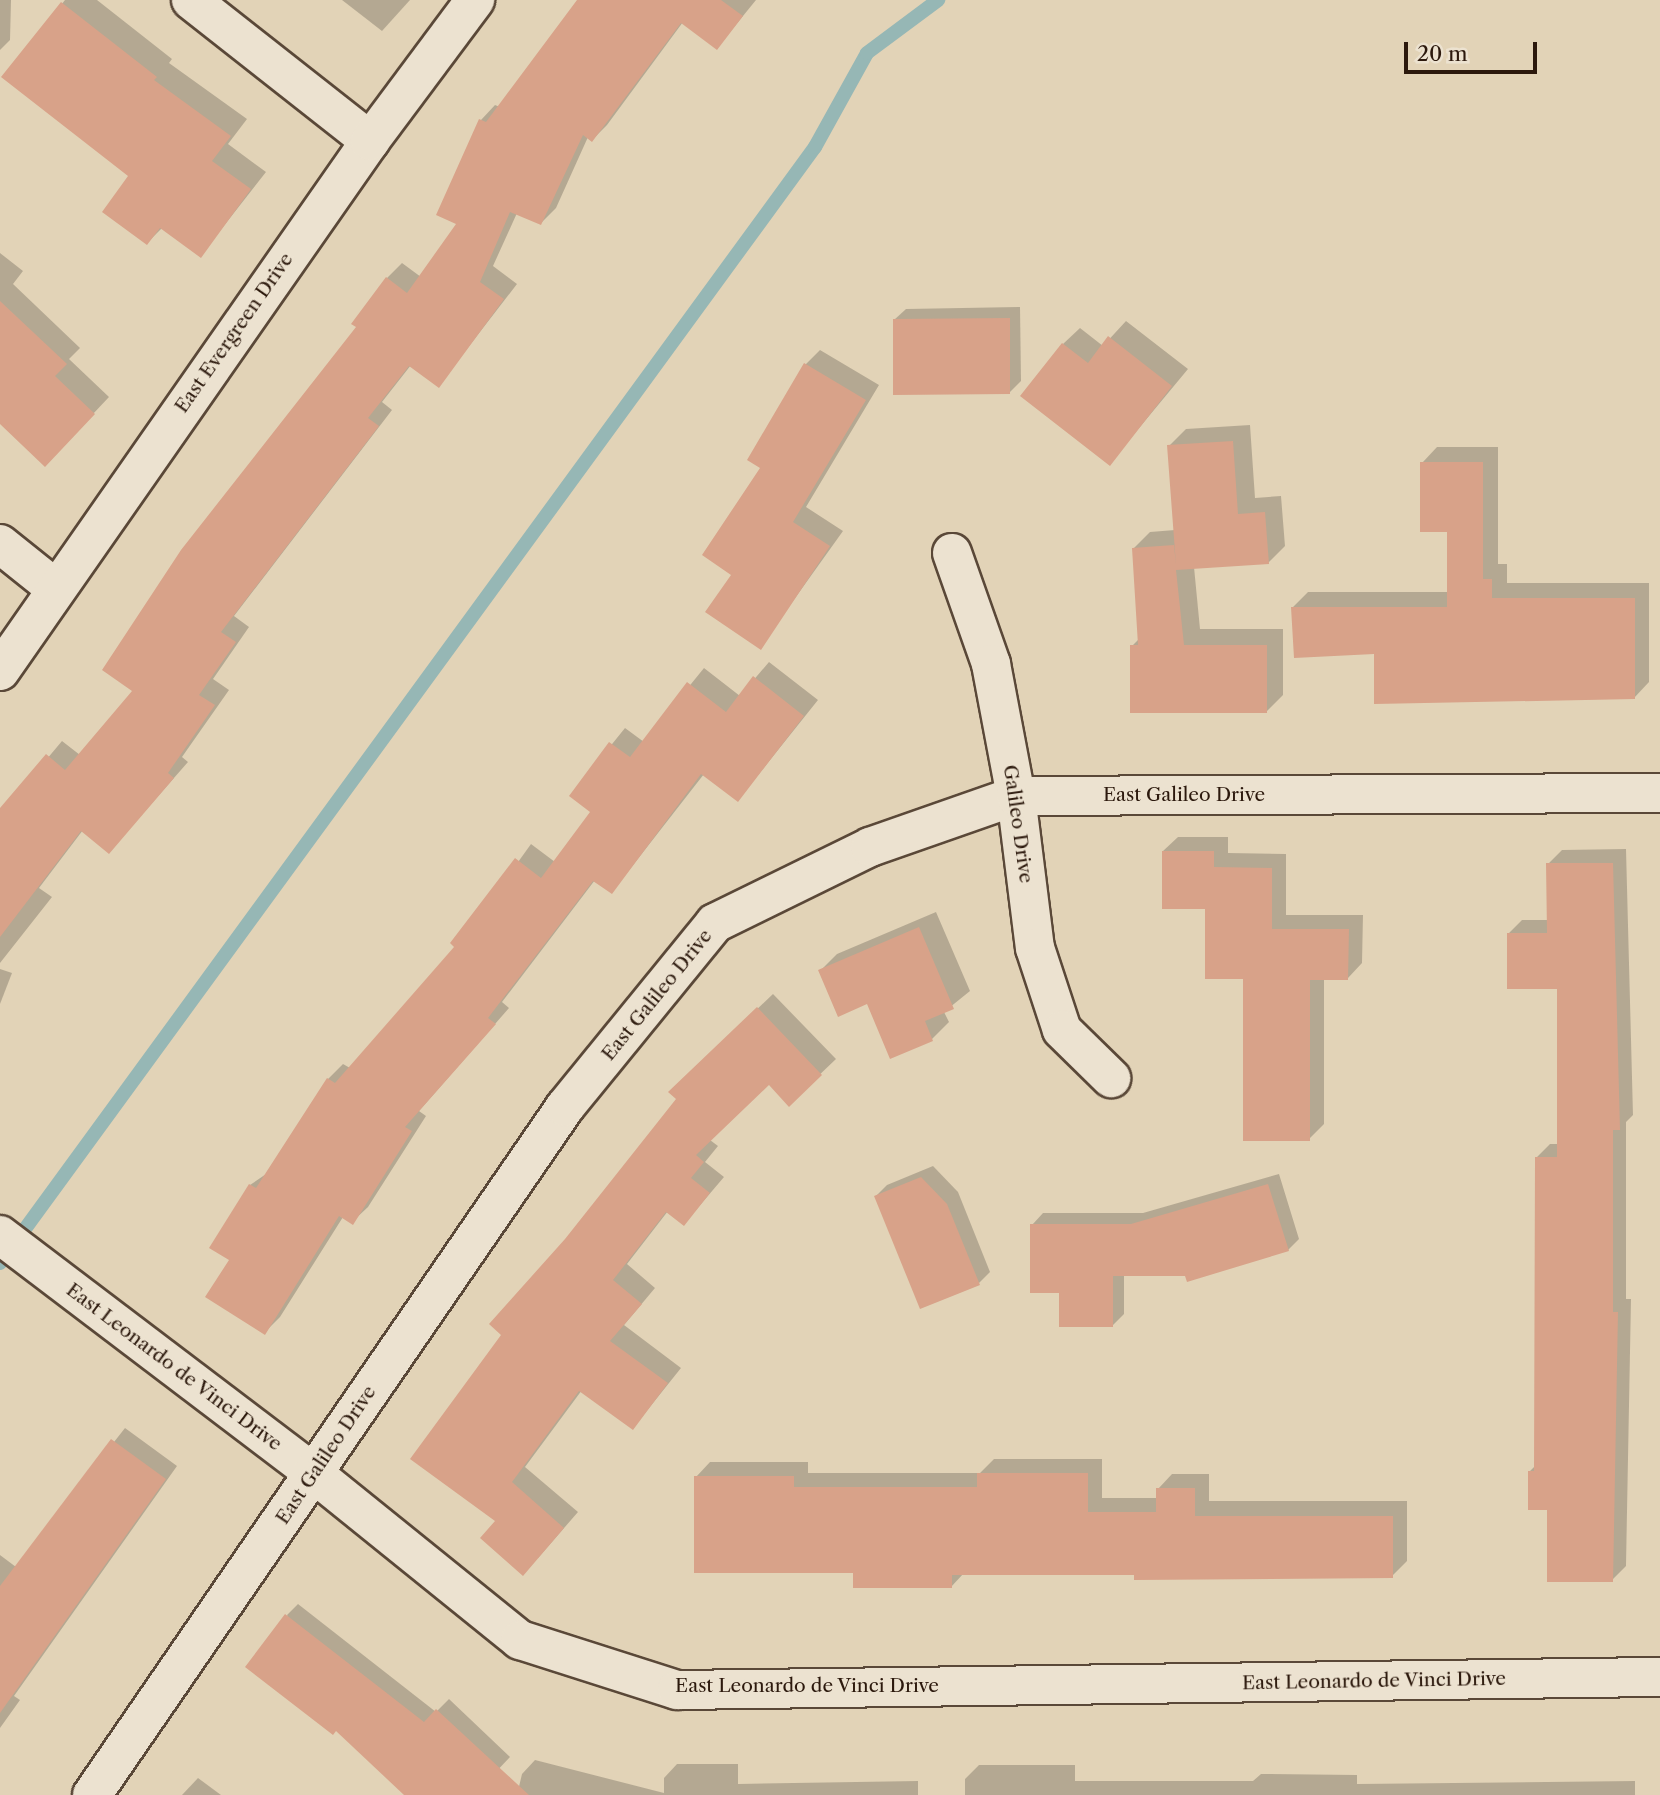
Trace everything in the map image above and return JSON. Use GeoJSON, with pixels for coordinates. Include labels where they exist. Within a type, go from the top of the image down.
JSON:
{"type":"FeatureCollection","features":[{"type":"Feature","properties":{"kind":"street"},"geometry":{"type":"LineString","coordinates":[[191,0],[370,141]]}},
{"type":"Feature","properties":{"kind":"street","name":"East Evergreen Drive"},"geometry":{"type":"LineString","coordinates":[[0,671],[55,588],[370,141],[475,0]]}},
{"type":"Feature","properties":{"kind":"street"},"geometry":{"type":"LineString","coordinates":[[0,544],[55,588]]}},
{"type":"Feature","properties":{"kind":"street","name":"Galileo Drive"},"geometry":{"type":"LineString","coordinates":[[953,553],[990,664],[1016,796],[1035,948],[1062,1030],[1111,1079]]}},
{"type":"Feature","properties":{"kind":"street","name":"East Galileo Drive"},"geometry":{"type":"LineString","coordinates":[[92,1795],[565,1107],[715,923],[870,847],[1016,796],[1660,793]]}},
{"type":"Feature","properties":{"kind":"street","name":"East Leonardo de Vinci Drive"},"geometry":{"type":"LineString","coordinates":[[7,1240],[313,1473],[520,1640],[677,1690],[1660,1677]]}},
{"type":"Feature","properties":{"kind":"building"},"geometry":{"type":"Polygon","coordinates":[[[577,0],[721,0],[743,16],[717,50],[681,23],[592,142],[583,135],[541,225],[510,212],[480,282],[504,299],[439,388],[409,366],[368,418],[379,426],[221,632],[236,642],[199,695],[215,705],[168,773],[174,778],[109,854],[81,831],[0,937],[0,808],[46,754],[65,770],[132,691],[102,670],[181,550],[356,327],[351,324],[386,277],[407,293],[456,224],[436,215],[479,119],[486,122],[577,0]]]}},
{"type":"Feature","properties":{"kind":"building"},"geometry":{"type":"Polygon","coordinates":[[[61,2],[157,77],[154,80],[231,136],[212,161],[251,189],[201,258],[160,228],[147,245],[102,212],[128,176],[1,77],[61,2]]]}},
{"type":"Feature","properties":{"kind":"building"},"geometry":{"type":"Polygon","coordinates":[[[0,301],[67,364],[55,376],[95,414],[45,467],[0,424],[0,301]]]}},
{"type":"Feature","properties":{"kind":"building"},"geometry":{"type":"Polygon","coordinates":[[[1010,318],[1010,394],[893,395],[893,319],[1010,318]]]}},
{"type":"Feature","properties":{"kind":"building"},"geometry":{"type":"Polygon","coordinates":[[[1108,336],[1172,386],[1110,466],[1020,396],[1062,343],[1088,363],[1108,336]]]}},
{"type":"Feature","properties":{"kind":"building"},"geometry":{"type":"Polygon","coordinates":[[[804,363],[866,400],[793,522],[830,546],[761,650],[705,612],[731,575],[702,555],[760,468],[747,460],[804,363]]]}},
{"type":"Feature","properties":{"kind":"building"},"geometry":{"type":"Polygon","coordinates":[[[1233,441],[1238,514],[1265,512],[1269,564],[1176,570],[1184,645],[1267,645],[1267,713],[1130,713],[1130,645],[1138,645],[1132,548],[1174,545],[1176,565],[1167,445],[1233,441]]]}},
{"type":"Feature","properties":{"kind":"building"},"geometry":{"type":"Polygon","coordinates":[[[1420,462],[1483,462],[1483,579],[1492,579],[1492,598],[1635,598],[1635,699],[1374,704],[1374,654],[1294,658],[1291,607],[1447,607],[1447,532],[1420,532],[1420,462]]]}},
{"type":"Feature","properties":{"kind":"building"},"geometry":{"type":"Polygon","coordinates":[[[753,676],[804,716],[738,802],[701,774],[612,894],[593,881],[488,1018],[496,1024],[405,1127],[412,1131],[353,1225],[339,1216],[265,1335],[205,1297],[229,1260],[209,1248],[249,1184],[256,1188],[327,1078],[335,1083],[454,947],[450,943],[515,858],[541,878],[590,812],[569,796],[609,742],[630,757],[687,682],[726,712],[753,676]]]}},
{"type":"Feature","properties":{"kind":"building"},"geometry":{"type":"Polygon","coordinates":[[[1162,851],[1214,851],[1214,867],[1272,868],[1272,929],[1349,929],[1348,980],[1310,980],[1310,1141],[1243,1141],[1243,979],[1205,979],[1205,909],[1162,909],[1162,851]]]}},
{"type":"Feature","properties":{"kind":"building"},"geometry":{"type":"Polygon","coordinates":[[[1546,863],[1613,863],[1620,1130],[1613,1130],[1613,1312],[1618,1312],[1613,1582],[1547,1582],[1547,1510],[1528,1510],[1528,1471],[1534,1471],[1535,1157],[1557,1157],[1557,989],[1507,989],[1507,933],[1547,933],[1546,863]]]}},
{"type":"Feature","properties":{"kind":"building"},"geometry":{"type":"Polygon","coordinates":[[[919,927],[954,1009],[925,1021],[933,1041],[890,1059],[867,1004],[838,1017],[818,970],[919,927]]]}},
{"type":"Feature","properties":{"kind":"building"},"geometry":{"type":"Polygon","coordinates":[[[757,1007],[822,1075],[789,1107],[769,1085],[696,1155],[704,1162],[691,1178],[710,1193],[684,1226],[666,1212],[613,1280],[642,1304],[610,1341],[668,1383],[633,1430],[579,1391],[512,1482],[564,1528],[523,1576],[480,1538],[495,1521],[410,1459],[501,1335],[489,1324],[565,1239],[676,1099],[668,1092],[757,1007]]]}},
{"type":"Feature","properties":{"kind":"building"},"geometry":{"type":"Polygon","coordinates":[[[921,1177],[947,1204],[980,1285],[920,1309],[874,1196],[921,1177]]]}},
{"type":"Feature","properties":{"kind":"building"},"geometry":{"type":"Polygon","coordinates":[[[1268,1184],[1289,1251],[1187,1282],[1185,1276],[1113,1276],[1113,1327],[1059,1327],[1059,1293],[1030,1293],[1030,1224],[1131,1224],[1268,1184]]]}},
{"type":"Feature","properties":{"kind":"building"},"geometry":{"type":"Polygon","coordinates":[[[111,1439],[166,1479],[0,1713],[0,1586],[111,1439]]]}},
{"type":"Feature","properties":{"kind":"building"},"geometry":{"type":"Polygon","coordinates":[[[977,1473],[1088,1473],[1088,1512],[1156,1512],[1156,1488],[1195,1488],[1195,1516],[1393,1516],[1393,1578],[1134,1580],[1134,1575],[952,1575],[952,1588],[853,1588],[853,1573],[694,1573],[694,1476],[794,1476],[794,1487],[977,1487],[977,1473]]]}},
{"type":"Feature","properties":{"kind":"building"},"geometry":{"type":"Polygon","coordinates":[[[285,1614],[424,1722],[436,1709],[529,1795],[404,1795],[336,1731],[333,1735],[245,1667],[285,1614]]]}},
{"type":"Feature","properties":{"kind":"waterway"},"geometry":{"type":"LineString","coordinates":[[0,1263],[815,147],[867,53],[938,0]]}}]}
